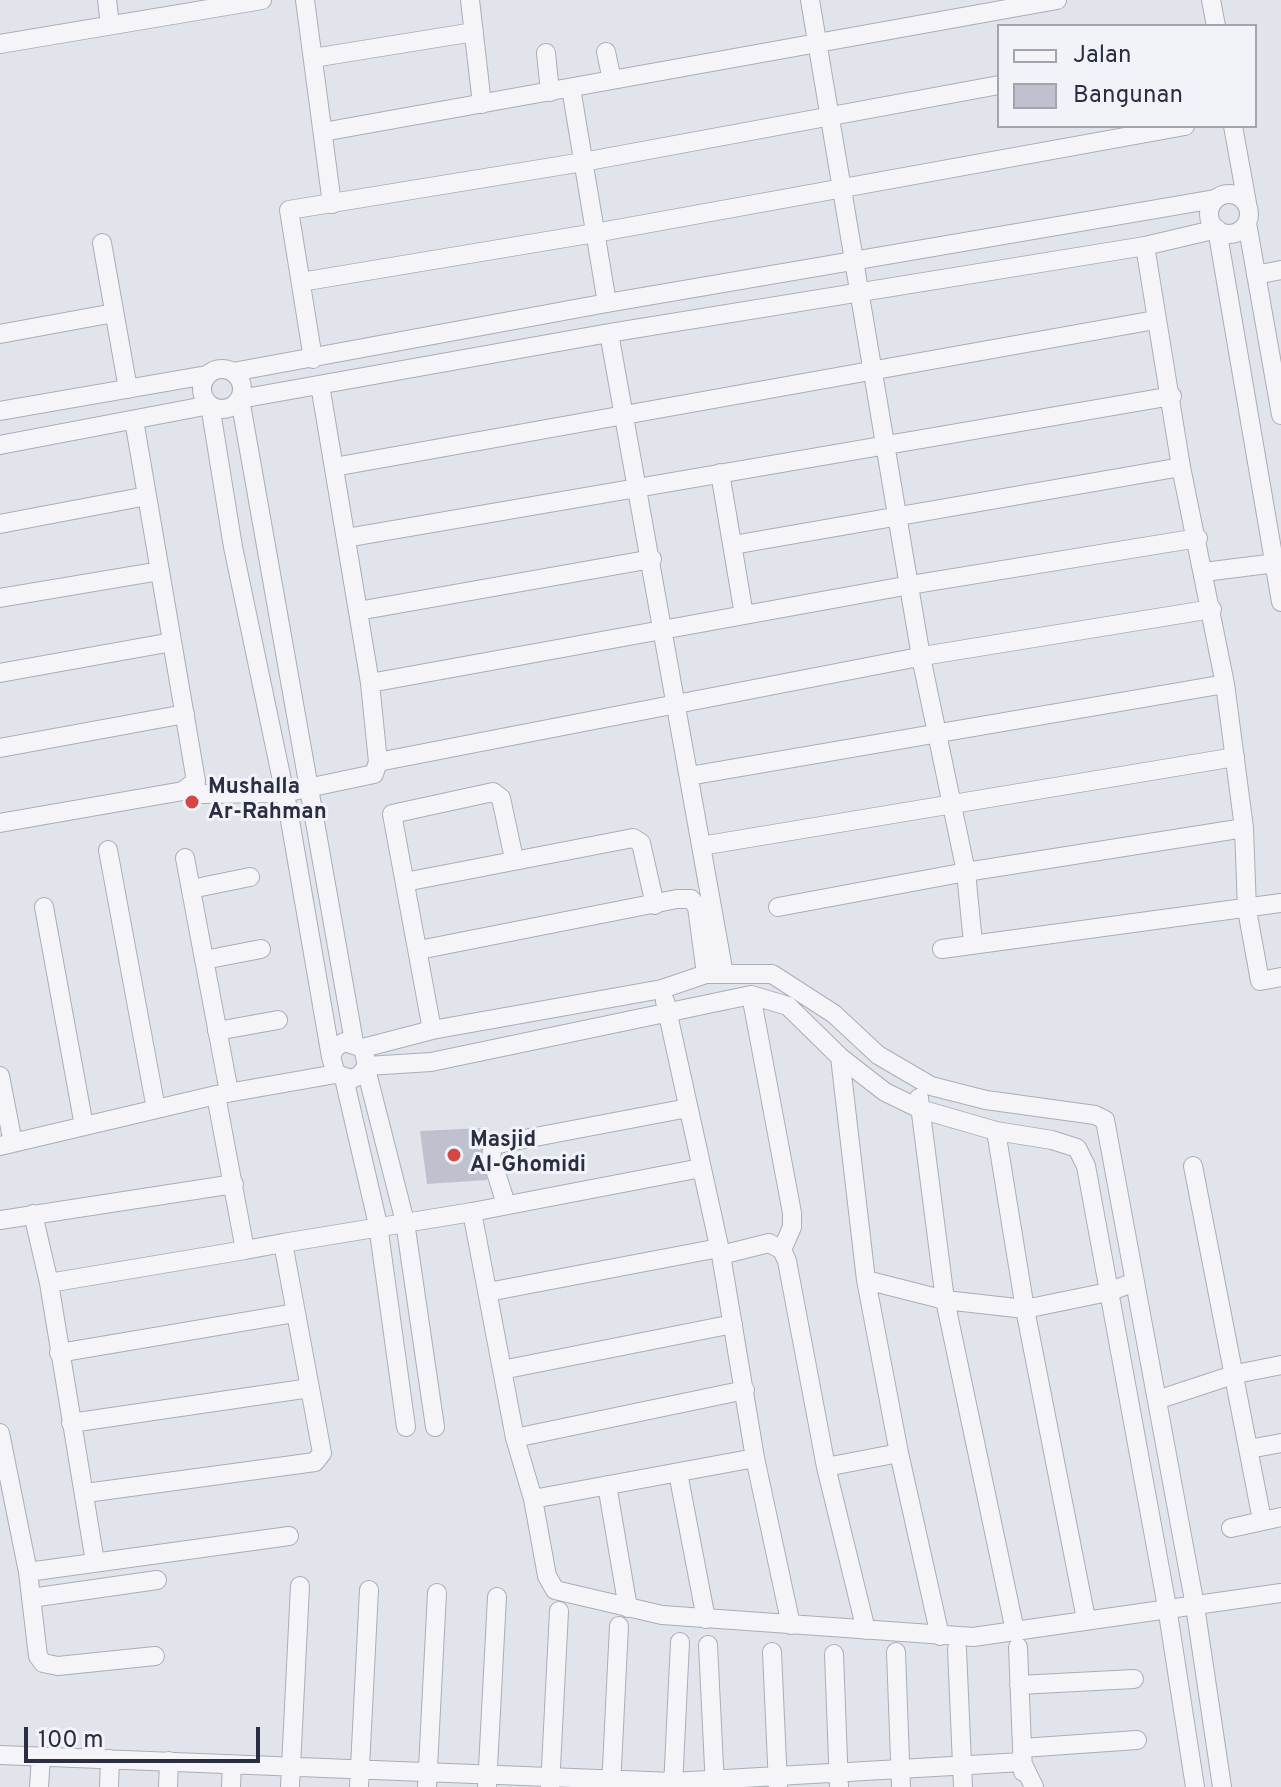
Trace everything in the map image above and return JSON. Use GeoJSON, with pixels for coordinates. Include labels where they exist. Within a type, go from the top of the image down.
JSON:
{"type":"FeatureCollection","features":[{"type":"Feature","properties":{"kind":"street"},"geometry":{"type":"LineString","coordinates":[[107,0],[110,25]]}},
{"type":"Feature","properties":{"kind":"street"},"geometry":{"type":"LineString","coordinates":[[0,44],[110,25],[172,7],[262,0]]}},
{"type":"Feature","properties":{"kind":"street"},"geometry":{"type":"LineString","coordinates":[[305,0],[332,204]]}},
{"type":"Feature","properties":{"kind":"street"},"geometry":{"type":"LineString","coordinates":[[470,0],[482,104]]}},
{"type":"Feature","properties":{"kind":"street"},"geometry":{"type":"LineString","coordinates":[[810,0],[844,186],[921,657],[966,872],[973,943]]}},
{"type":"Feature","properties":{"kind":"street"},"geometry":{"type":"LineString","coordinates":[[323,132],[1057,0]]}},
{"type":"Feature","properties":{"kind":"street"},"geometry":{"type":"LineString","coordinates":[[1211,0],[1216,24]]}},
{"type":"Feature","properties":{"kind":"street"},"geometry":{"type":"LineString","coordinates":[[313,58],[474,32]]}},
{"type":"Feature","properties":{"kind":"street"},"geometry":{"type":"LineString","coordinates":[[669,50],[672,69]]}},
{"type":"Feature","properties":{"kind":"street"},"geometry":{"type":"LineString","coordinates":[[606,52],[612,80]]}},
{"type":"Feature","properties":{"kind":"street"},"geometry":{"type":"LineString","coordinates":[[546,53],[550,92]]}},
{"type":"Feature","properties":{"kind":"street"},"geometry":{"type":"LineString","coordinates":[[313,359],[289,210],[583,162],[997,85]]}},
{"type":"Feature","properties":{"kind":"street"},"geometry":{"type":"LineString","coordinates":[[571,88],[607,303]]}},
{"type":"Feature","properties":{"kind":"street"},"geometry":{"type":"LineString","coordinates":[[301,282],[595,233],[1174,128]]}},
{"type":"Feature","properties":{"kind":"street"},"geometry":{"type":"LineString","coordinates":[[1233,128],[1281,415]]}},
{"type":"Feature","properties":{"kind":"street"},"geometry":{"type":"LineString","coordinates":[[0,411],[207,375],[219,369],[233,372],[313,359],[607,303],[1215,199],[1228,194],[1247,203]]}},
{"type":"Feature","properties":{"kind":"street"},"geometry":{"type":"LineString","coordinates":[[1215,199],[1209,211],[1217,229],[1281,599]]}},
{"type":"Feature","properties":{"kind":"street"},"geometry":{"type":"LineString","coordinates":[[0,445],[210,405],[228,408],[240,399],[609,333],[860,295],[1145,246],[1217,229],[1236,232],[1247,223]]}},
{"type":"Feature","properties":{"kind":"street"},"geometry":{"type":"LineString","coordinates":[[102,243],[128,389]]}},
{"type":"Feature","properties":{"kind":"street"},"geometry":{"type":"LineString","coordinates":[[1145,246],[1155,320],[1172,396],[1181,467],[1198,538],[1225,684],[1244,828],[1247,910],[1260,981],[1281,977]]}},
{"type":"Feature","properties":{"kind":"street"},"geometry":{"type":"LineString","coordinates":[[1256,275],[1281,270]]}},
{"type":"Feature","properties":{"kind":"street"},"geometry":{"type":"LineString","coordinates":[[0,334],[114,313]]}},
{"type":"Feature","properties":{"kind":"street"},"geometry":{"type":"LineString","coordinates":[[334,467],[1155,320]]}},
{"type":"Feature","properties":{"kind":"street"},"geometry":{"type":"LineString","coordinates":[[609,333],[652,559],[701,846],[715,974]]}},
{"type":"Feature","properties":{"kind":"street"},"geometry":{"type":"LineString","coordinates":[[342,353],[347,380]]}},
{"type":"Feature","properties":{"kind":"street"},"geometry":{"type":"LineString","coordinates":[[1244,375],[1273,369]]}},
{"type":"Feature","properties":{"kind":"street"},"geometry":{"type":"LineString","coordinates":[[233,372],[242,384],[240,399],[265,542],[362,1056],[405,1222],[435,1427]]}},
{"type":"Feature","properties":{"kind":"street"},"geometry":{"type":"LineString","coordinates":[[207,375],[202,389],[210,405],[233,547],[337,1069],[378,1225],[406,1427]]}},
{"type":"Feature","properties":{"kind":"street"},"geometry":{"type":"LineString","coordinates":[[191,787],[203,794],[286,801],[311,796],[374,774],[378,762],[370,683],[320,385]]}},
{"type":"Feature","properties":{"kind":"street"},"geometry":{"type":"LineString","coordinates":[[346,538],[1172,396]]}},
{"type":"Feature","properties":{"kind":"street"},"geometry":{"type":"LineString","coordinates":[[0,823],[191,787],[196,781],[134,420]]}},
{"type":"Feature","properties":{"kind":"street"},"geometry":{"type":"LineString","coordinates":[[733,545],[1181,467]]}},
{"type":"Feature","properties":{"kind":"street"},"geometry":{"type":"LineString","coordinates":[[720,473],[744,615]]}},
{"type":"Feature","properties":{"kind":"street"},"geometry":{"type":"LineString","coordinates":[[0,524],[147,496]]}},
{"type":"Feature","properties":{"kind":"street"},"geometry":{"type":"LineString","coordinates":[[370,683],[910,585],[1198,538]]}},
{"type":"Feature","properties":{"kind":"street"},"geometry":{"type":"LineString","coordinates":[[233,547],[265,542]]}},
{"type":"Feature","properties":{"kind":"street"},"geometry":{"type":"LineString","coordinates":[[358,611],[652,559]]}},
{"type":"Feature","properties":{"kind":"street"},"geometry":{"type":"LineString","coordinates":[[1204,572],[1276,563]]}},
{"type":"Feature","properties":{"kind":"street"},"geometry":{"type":"LineString","coordinates":[[0,598],[160,571]]}},
{"type":"Feature","properties":{"kind":"street"},"geometry":{"type":"LineString","coordinates":[[378,762],[921,657],[1212,609]]}},
{"type":"Feature","properties":{"kind":"street"},"geometry":{"type":"LineString","coordinates":[[0,673],[172,642]]}},
{"type":"Feature","properties":{"kind":"street"},"geometry":{"type":"LineString","coordinates":[[689,776],[1225,684]]}},
{"type":"Feature","properties":{"kind":"street"},"geometry":{"type":"LineString","coordinates":[[0,748],[185,714]]}},
{"type":"Feature","properties":{"kind":"street"},"geometry":{"type":"LineString","coordinates":[[701,846],[1235,757]]}},
{"type":"Feature","properties":{"kind":"street"},"geometry":{"type":"LineString","coordinates":[[432,1030],[392,814],[433,802],[493,792],[498,794],[514,859]]}},
{"type":"Feature","properties":{"kind":"street"},"geometry":{"type":"LineString","coordinates":[[778,907],[966,872],[1244,828]]}},
{"type":"Feature","properties":{"kind":"street"},"geometry":{"type":"LineString","coordinates":[[405,882],[514,859],[638,839],[655,905]]}},
{"type":"Feature","properties":{"kind":"street"},"geometry":{"type":"LineString","coordinates":[[108,850],[156,1109]]}},
{"type":"Feature","properties":{"kind":"street"},"geometry":{"type":"LineString","coordinates":[[185,858],[217,1031],[222,1094],[245,1250]]}},
{"type":"Feature","properties":{"kind":"street"},"geometry":{"type":"LineString","coordinates":[[191,889],[250,877]]}},
{"type":"Feature","properties":{"kind":"street"},"geometry":{"type":"LineString","coordinates":[[419,950],[677,899],[695,903],[715,974]]}},
{"type":"Feature","properties":{"kind":"street"},"geometry":{"type":"LineString","coordinates":[[942,949],[1281,903]]}},
{"type":"Feature","properties":{"kind":"street"},"geometry":{"type":"LineString","coordinates":[[44,907],[84,1126]]}},
{"type":"Feature","properties":{"kind":"street"},"geometry":{"type":"LineString","coordinates":[[204,960],[261,949]]}},
{"type":"Feature","properties":{"kind":"street"},"geometry":{"type":"LineString","coordinates":[[0,1076],[6,1144],[337,1069],[352,1079],[362,1056],[432,1030],[662,989],[715,974],[772,974],[834,1014],[878,1055],[918,1079],[986,1100],[1095,1115],[1105,1120],[1195,1606],[1222,1787]]}},
{"type":"Feature","properties":{"kind":"street"},"geometry":{"type":"LineString","coordinates":[[662,989],[720,1252],[755,1458],[791,1625]]}},
{"type":"Feature","properties":{"kind":"street"},"geometry":{"type":"LineString","coordinates":[[337,1069],[335,1048],[344,1042],[362,1056],[431,1062],[667,1010],[751,995],[788,1006],[840,1057],[885,1092],[920,1109],[996,1131],[1052,1140],[1077,1148],[1086,1166],[1167,1607],[1195,1787]]}},
{"type":"Feature","properties":{"kind":"street"},"geometry":{"type":"LineString","coordinates":[[751,995],[792,1213],[792,1227],[782,1250]]}},
{"type":"Feature","properties":{"kind":"street"},"geometry":{"type":"LineString","coordinates":[[217,1031],[278,1020]]}},
{"type":"Feature","properties":{"kind":"street"},"geometry":{"type":"LineString","coordinates":[[840,1057],[866,1280],[899,1453],[940,1636]]}},
{"type":"Feature","properties":{"kind":"street"},"geometry":{"type":"LineString","coordinates":[[918,1079],[945,1300],[1016,1639],[1023,1787]]}},
{"type":"Feature","properties":{"kind":"street"},"geometry":{"type":"LineString","coordinates":[[506,1204],[491,1157],[493,1145],[688,1108]]}},
{"type":"Feature","properties":{"kind":"street"},"geometry":{"type":"LineString","coordinates":[[996,1131],[1025,1309],[1086,1619]]}},
{"type":"Feature","properties":{"kind":"street"},"geometry":{"type":"LineString","coordinates":[[366,1172],[391,1166]]}},
{"type":"Feature","properties":{"kind":"street"},"geometry":{"type":"LineString","coordinates":[[1193,1166],[1249,1449],[1272,1518],[1231,1528]]}},
{"type":"Feature","properties":{"kind":"street"},"geometry":{"type":"LineString","coordinates":[[49,1283],[378,1225],[472,1212],[701,1168]]}},
{"type":"Feature","properties":{"kind":"street"},"geometry":{"type":"LineString","coordinates":[[0,1220],[234,1184]]}},
{"type":"Feature","properties":{"kind":"street"},"geometry":{"type":"LineString","coordinates":[[472,1212],[515,1438],[533,1499],[550,1585],[562,1594],[628,1608],[706,1619],[1016,1639],[1086,1619],[1281,1593]]}},
{"type":"Feature","properties":{"kind":"street"},"geometry":{"type":"LineString","coordinates":[[33,1214],[49,1283],[95,1562]]}},
{"type":"Feature","properties":{"kind":"street"},"geometry":{"type":"LineString","coordinates":[[86,1493],[315,1462],[322,1453],[283,1243]]}},
{"type":"Feature","properties":{"kind":"street"},"geometry":{"type":"LineString","coordinates":[[488,1292],[769,1243],[782,1250],[787,1261],[826,1467],[866,1630]]}},
{"type":"Feature","properties":{"kind":"street"},"geometry":{"type":"LineString","coordinates":[[866,1280],[945,1300],[1025,1309],[1108,1292],[1135,1282]]}},
{"type":"Feature","properties":{"kind":"street"},"geometry":{"type":"LineString","coordinates":[[59,1353],[295,1313]]}},
{"type":"Feature","properties":{"kind":"street"},"geometry":{"type":"LineString","coordinates":[[502,1370],[733,1324]]}},
{"type":"Feature","properties":{"kind":"street"},"geometry":{"type":"LineString","coordinates":[[1157,1400],[1236,1374],[1281,1365]]}},
{"type":"Feature","properties":{"kind":"street"},"geometry":{"type":"LineString","coordinates":[[71,1423],[310,1388]]}},
{"type":"Feature","properties":{"kind":"street"},"geometry":{"type":"LineString","coordinates":[[515,1438],[745,1390]]}},
{"type":"Feature","properties":{"kind":"street"},"geometry":{"type":"LineString","coordinates":[[0,1433],[28,1572],[38,1656],[48,1665],[155,1656]]}},
{"type":"Feature","properties":{"kind":"street"},"geometry":{"type":"LineString","coordinates":[[1249,1449],[1281,1443]]}},
{"type":"Feature","properties":{"kind":"street"},"geometry":{"type":"LineString","coordinates":[[826,1467],[899,1453]]}},
{"type":"Feature","properties":{"kind":"street"},"geometry":{"type":"LineString","coordinates":[[533,1499],[755,1458]]}},
{"type":"Feature","properties":{"kind":"street"},"geometry":{"type":"LineString","coordinates":[[678,1473],[706,1619]]}},
{"type":"Feature","properties":{"kind":"street"},"geometry":{"type":"LineString","coordinates":[[607,1485],[628,1608]]}},
{"type":"Feature","properties":{"kind":"street"},"geometry":{"type":"LineString","coordinates":[[28,1572],[289,1536]]}},
{"type":"Feature","properties":{"kind":"street"},"geometry":{"type":"LineString","coordinates":[[31,1598],[157,1580]]}},
{"type":"Feature","properties":{"kind":"street"},"geometry":{"type":"LineString","coordinates":[[290,1787],[300,1586]]}},
{"type":"Feature","properties":{"kind":"street"},"geometry":{"type":"LineString","coordinates":[[360,1778],[369,1590]]}},
{"type":"Feature","properties":{"kind":"street"},"geometry":{"type":"LineString","coordinates":[[428,1779],[437,1593]]}},
{"type":"Feature","properties":{"kind":"street"},"geometry":{"type":"LineString","coordinates":[[488,1781],[497,1597]]}},
{"type":"Feature","properties":{"kind":"street"},"geometry":{"type":"LineString","coordinates":[[550,1782],[559,1611]]}},
{"type":"Feature","properties":{"kind":"street"},"geometry":{"type":"LineString","coordinates":[[611,1783],[619,1626]]}},
{"type":"Feature","properties":{"kind":"street"},"geometry":{"type":"LineString","coordinates":[[673,1785],[680,1642]]}},
{"type":"Feature","properties":{"kind":"street"},"geometry":{"type":"LineString","coordinates":[[708,1645],[715,1784]]}},
{"type":"Feature","properties":{"kind":"street"},"geometry":{"type":"LineString","coordinates":[[957,1649],[963,1787]]}},
{"type":"Feature","properties":{"kind":"street"},"geometry":{"type":"LineString","coordinates":[[772,1652],[778,1782]]}},
{"type":"Feature","properties":{"kind":"street"},"geometry":{"type":"LineString","coordinates":[[896,1652],[901,1778]]}},
{"type":"Feature","properties":{"kind":"street"},"geometry":{"type":"LineString","coordinates":[[834,1654],[839,1780]]}},
{"type":"Feature","properties":{"kind":"street"},"geometry":{"type":"LineString","coordinates":[[1019,1685],[1134,1679]]}},
{"type":"Feature","properties":{"kind":"street"},"geometry":{"type":"LineString","coordinates":[[0,1755],[291,1766],[360,1778],[673,1785],[901,1778],[1022,1755],[1137,1740]]}},
{"type":"Feature","properties":{"kind":"street"},"geometry":{"type":"LineString","coordinates":[[1022,1755],[1034,1787]]}},
{"type":"Feature","properties":{"kind":"street"},"geometry":{"type":"LineString","coordinates":[[39,1787],[41,1756]]}},
{"type":"Feature","properties":{"kind":"street"},"geometry":{"type":"LineString","coordinates":[[109,1787],[110,1759]]}},
{"type":"Feature","properties":{"kind":"street"},"geometry":{"type":"LineString","coordinates":[[168,1787],[169,1761]]}},
{"type":"Feature","properties":{"kind":"street"},"geometry":{"type":"LineString","coordinates":[[231,1787],[232,1764]]}},
{"type":"Feature","properties":{"kind":"building","name":"Masjid Al-Ghomidi"},"geometry":{"type":"Polygon","coordinates":[[[482,1128],[487,1180],[427,1184],[420,1131],[482,1128]]]}},
{"type":"Feature","properties":{"kind":"place","name":"Mushalla Ar-Rahman"},"geometry":{"type":"Point","coordinates":[192,802]}},
{"type":"Feature","properties":{"kind":"place","name":"Masjid Al-Ghomidi"},"geometry":{"type":"Point","coordinates":[454,1155]}}]}
